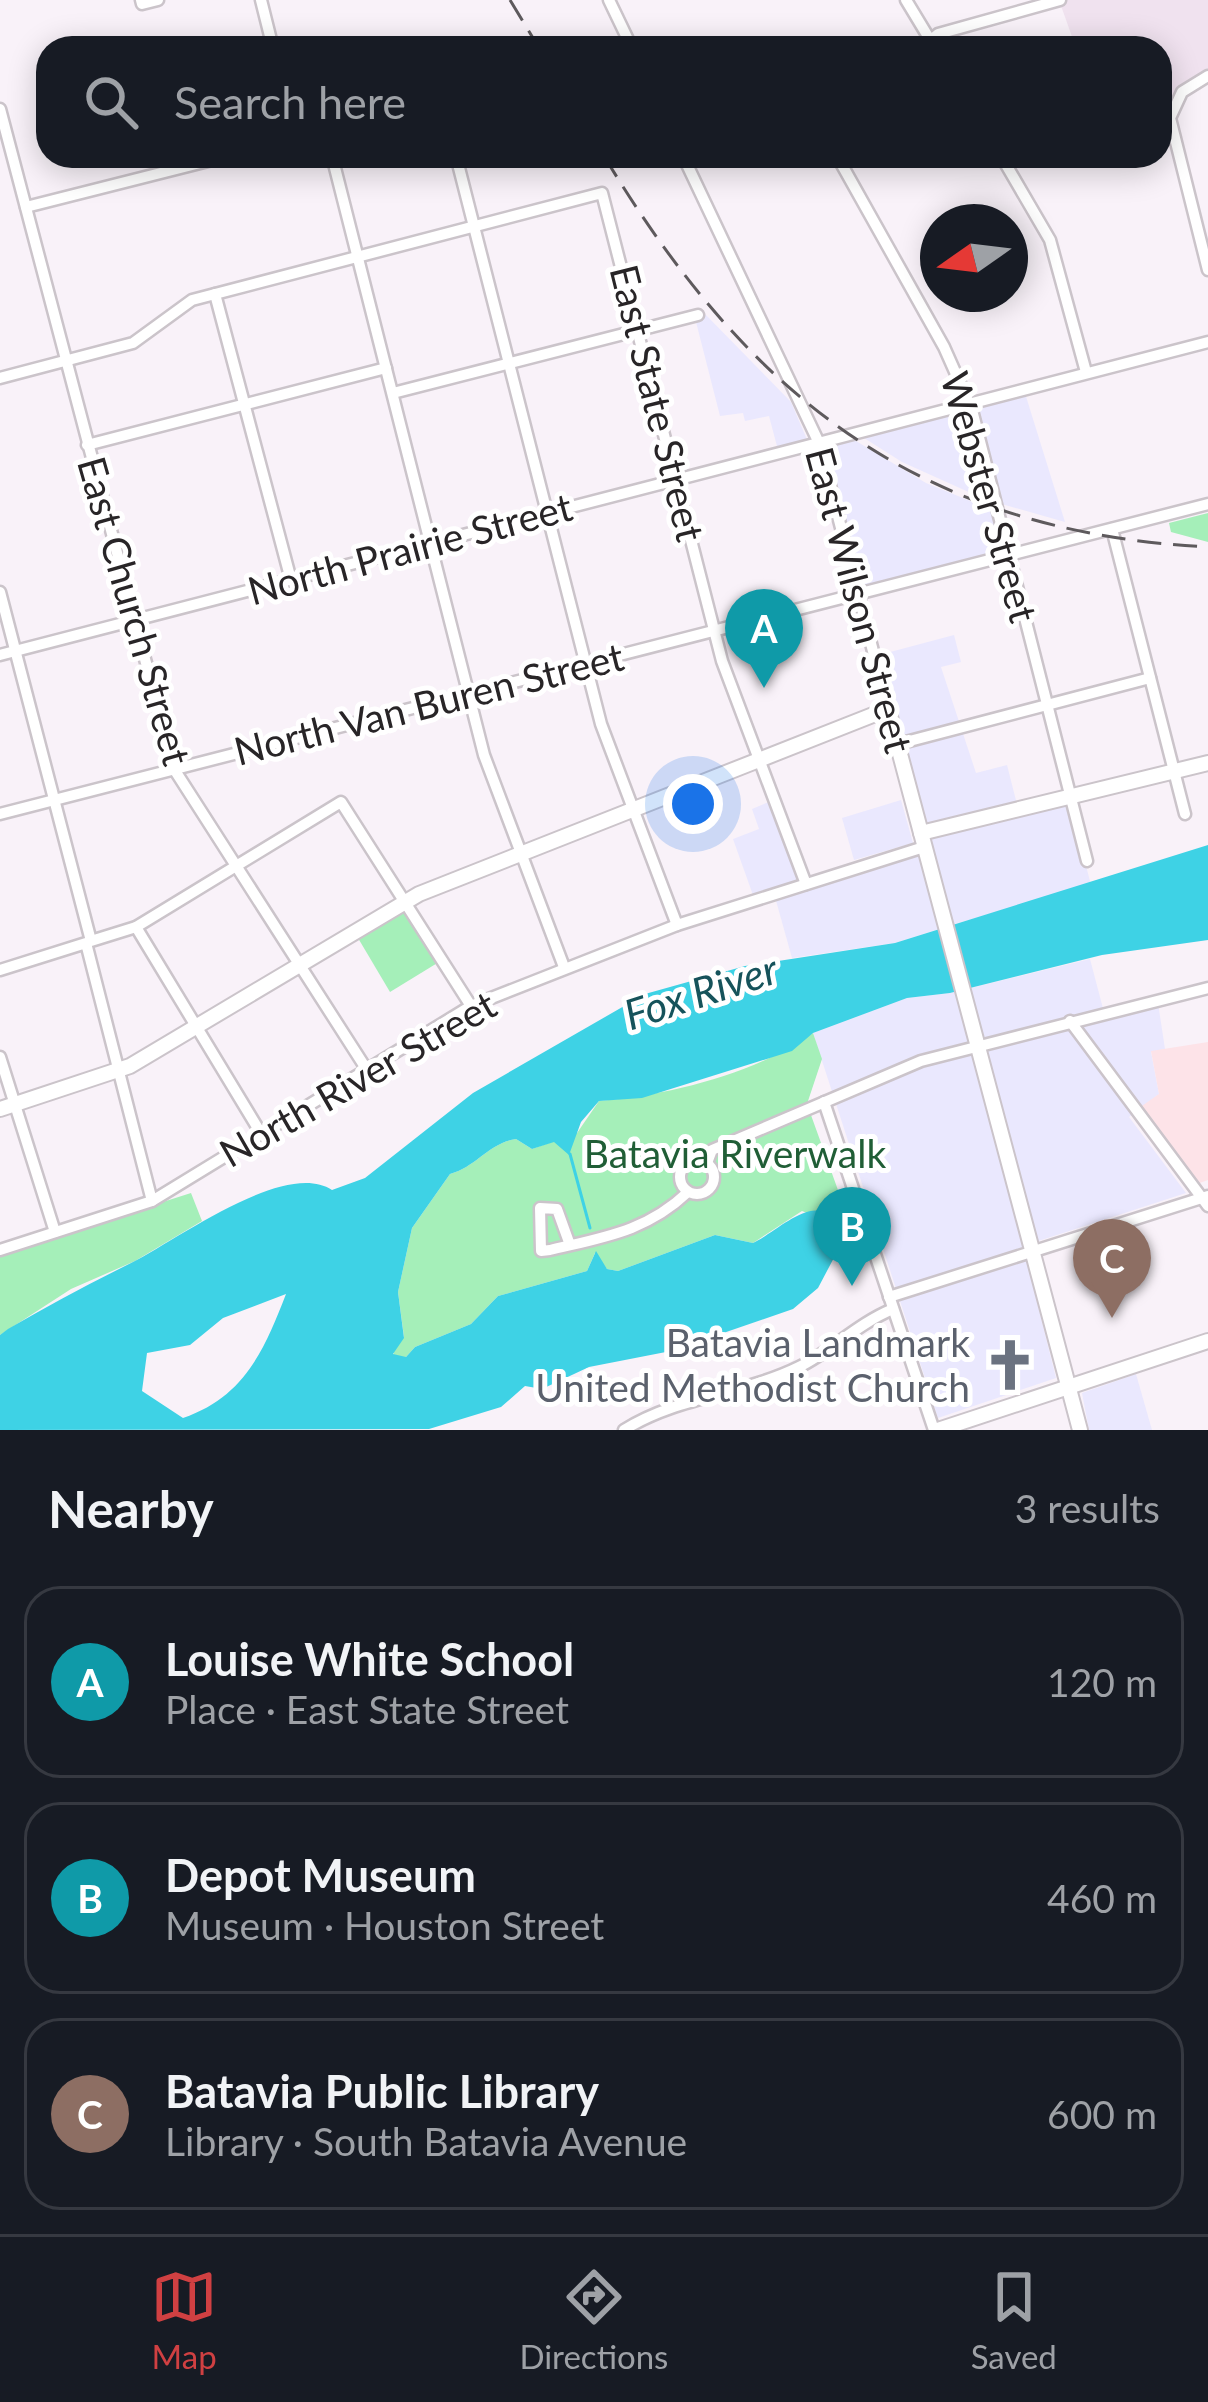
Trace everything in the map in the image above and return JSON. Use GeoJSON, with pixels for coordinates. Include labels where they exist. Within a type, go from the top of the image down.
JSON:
{"type":"FeatureCollection","features":[{"type":"Feature","properties":{"kind":"main road","name":"East Wilson Street"},"geometry":{"type":"LineString","coordinates":[[888,709],[1080,1430]]}},
{"type":"Feature","properties":{"kind":"main road"},"geometry":{"type":"LineString","coordinates":[[8,1107],[119,1070],[198,1029],[407,901],[888,709]]}},
{"type":"Feature","properties":{"kind":"main road"},"geometry":{"type":"LineString","coordinates":[[922,840],[1208,764]]}},
{"type":"Feature","properties":{"kind":"main road"},"geometry":{"type":"LineString","coordinates":[[936,1430],[1208,1341]]}},
{"type":"Feature","properties":{"kind":"street"},"geometry":{"type":"LineString","coordinates":[[142,2],[158,0]]}},
{"type":"Feature","properties":{"kind":"street"},"geometry":{"type":"LineString","coordinates":[[261,0],[270,36]]}},
{"type":"Feature","properties":{"kind":"street"},"geometry":{"type":"LineString","coordinates":[[609,0],[626,36]]}},
{"type":"Feature","properties":{"kind":"street"},"geometry":{"type":"LineString","coordinates":[[906,0],[924,36]]}},
{"type":"Feature","properties":{"kind":"street"},"geometry":{"type":"LineString","coordinates":[[936,36],[1060,0]]}},
{"type":"Feature","properties":{"kind":"street"},"geometry":{"type":"LineString","coordinates":[[1172,121],[1177,98],[1208,76]]}},
{"type":"Feature","properties":{"kind":"street","name":"East Church Street"},"geometry":{"type":"LineString","coordinates":[[0,109],[174,770],[240,865],[367,1070]]}},
{"type":"Feature","properties":{"kind":"street"},"geometry":{"type":"LineString","coordinates":[[1172,137],[1208,270]]}},
{"type":"Feature","properties":{"kind":"street"},"geometry":{"type":"LineString","coordinates":[[26,207],[180,168]]}},
{"type":"Feature","properties":{"kind":"street"},"geometry":{"type":"LineString","coordinates":[[335,168],[468,694],[564,968]]}},
{"type":"Feature","properties":{"kind":"street"},"geometry":{"type":"LineString","coordinates":[[459,168],[601,724],[677,925]]}},
{"type":"Feature","properties":{"kind":"street","name":"East Wilson Street"},"geometry":{"type":"LineString","coordinates":[[694,168],[819,443],[888,709]]}},
{"type":"Feature","properties":{"kind":"street","name":"Webster Street"},"geometry":{"type":"LineString","coordinates":[[843,168],[970,403],[1087,861]]}},
{"type":"Feature","properties":{"kind":"street"},"geometry":{"type":"LineString","coordinates":[[1008,168],[1050,240],[1086,372]]}},
{"type":"Feature","properties":{"kind":"street","name":"East State Street"},"geometry":{"type":"LineString","coordinates":[[474,226],[602,193],[715,631],[806,884]]}},
{"type":"Feature","properties":{"kind":"street"},"geometry":{"type":"LineString","coordinates":[[0,379],[133,343],[178,305],[474,226]]}},
{"type":"Feature","properties":{"kind":"street"},"geometry":{"type":"LineString","coordinates":[[215,294],[292,580]]}},
{"type":"Feature","properties":{"kind":"street"},"geometry":{"type":"LineString","coordinates":[[393,393],[698,315]]}},
{"type":"Feature","properties":{"kind":"street","name":"North Prairie Street"},"geometry":{"type":"LineString","coordinates":[[0,655],[1208,342]]}},
{"type":"Feature","properties":{"kind":"street"},"geometry":{"type":"LineString","coordinates":[[88,445],[386,368]]}},
{"type":"Feature","properties":{"kind":"street","name":"North Van Buren Street"},"geometry":{"type":"LineString","coordinates":[[0,814],[1208,504]]}},
{"type":"Feature","properties":{"kind":"street"},"geometry":{"type":"LineString","coordinates":[[1112,529],[1185,814]]}},
{"type":"Feature","properties":{"kind":"street"},"geometry":{"type":"LineString","coordinates":[[0,592],[152,1201]]}},
{"type":"Feature","properties":{"kind":"street"},"geometry":{"type":"LineString","coordinates":[[898,744],[1150,679]]}},
{"type":"Feature","properties":{"kind":"street"},"geometry":{"type":"LineString","coordinates":[[0,970],[136,927],[302,823],[345,803],[472,1006]]}},
{"type":"Feature","properties":{"kind":"street","name":"North River Street"},"geometry":{"type":"LineString","coordinates":[[0,1250],[152,1201],[472,1006],[677,925],[849,871],[922,840]]}},
{"type":"Feature","properties":{"kind":"street"},"geometry":{"type":"LineString","coordinates":[[136,927],[262,1135]]}},
{"type":"Feature","properties":{"kind":"street"},"geometry":{"type":"LineString","coordinates":[[570,1246],[644,1227],[688,1192],[702,1194],[711,1188],[714,1177],[707,1163],[712,1150],[921,1061],[1208,988]]}},
{"type":"Feature","properties":{"kind":"street"},"geometry":{"type":"LineString","coordinates":[[624,1430],[652,1412],[796,1369],[891,1303],[1033,1252],[1206,1200],[1070,1021]]}},
{"type":"Feature","properties":{"kind":"street"},"geometry":{"type":"LineString","coordinates":[[0,1057],[8,1107],[55,1232]]}},
{"type":"Feature","properties":{"kind":"street"},"geometry":{"type":"LineString","coordinates":[[824,1102],[936,1430]]}},
{"type":"Feature","properties":{"kind":"street"},"geometry":{"type":"LineString","coordinates":[[688,1192],[681,1179],[685,1166],[707,1163]]}},
{"type":"Feature","properties":{"kind":"shaded area"},"geometry":{"type":"Polygon","coordinates":[[[1059,0],[1208,0],[1208,71],[1172,97],[1172,36],[1072,36],[1059,0]]]}},
{"type":"Feature","properties":{"kind":"shaded area"},"geometry":{"type":"Polygon","coordinates":[[[706,315],[791,402],[808,442],[778,450],[769,416],[745,421],[743,413],[720,416],[695,318],[706,315]]]}},
{"type":"Feature","properties":{"kind":"shaded area"},"geometry":{"type":"Polygon","coordinates":[[[1024,390],[1065,522],[998,503],[973,404],[1024,390]]]}},
{"type":"Feature","properties":{"kind":"shaded area"},"geometry":{"type":"Polygon","coordinates":[[[968,408],[993,503],[902,462],[861,436],[968,408]]]}},
{"type":"Feature","properties":{"kind":"shaded area"},"geometry":{"type":"Polygon","coordinates":[[[851,438],[926,483],[995,511],[1005,551],[862,589],[824,445],[851,438]]]}},
{"type":"Feature","properties":{"kind":"shaded area"},"geometry":{"type":"Polygon","coordinates":[[[954,635],[961,662],[941,667],[976,773],[1007,765],[1020,816],[1070,804],[1091,885],[951,925],[879,655],[954,635]]]}},
{"type":"Feature","properties":{"kind":"shaded area"},"geometry":{"type":"Polygon","coordinates":[[[901,800],[913,843],[854,860],[842,818],[901,800]]]}},
{"type":"Feature","properties":{"kind":"shaded area"},"geometry":{"type":"Polygon","coordinates":[[[771,801],[802,883],[754,898],[733,839],[759,829],[752,809],[771,801]]]}},
{"type":"Feature","properties":{"kind":"shaded area"},"geometry":{"type":"Polygon","coordinates":[[[918,854],[939,929],[895,943],[792,958],[775,897],[918,854]]]}},
{"type":"Feature","properties":{"kind":"shaded area"},"geometry":{"type":"Polygon","coordinates":[[[1090,959],[1105,1016],[1158,1003],[1165,1049],[1151,1052],[1159,1094],[1129,1117],[1186,1193],[1023,1246],[1056,1378],[938,1418],[813,1033],[907,998],[950,993],[1090,959]]]}},
{"type":"Feature","properties":{"kind":"shaded area"},"geometry":{"type":"Polygon","coordinates":[[[1208,1042],[1208,1180],[1194,1185],[1139,1108],[1159,1094],[1151,1051],[1208,1042]]]}},
{"type":"Feature","properties":{"kind":"shaded area"},"geometry":{"type":"Polygon","coordinates":[[[1136,1374],[1152,1430],[1089,1430],[1082,1393],[1136,1374]]]}},
{"type":"Feature","properties":{"kind":"green space"},"geometry":{"type":"Polygon","coordinates":[[[1208,513],[1208,542],[1171,532],[1169,523],[1208,513]]]}},
{"type":"Feature","properties":{"kind":"green space"},"geometry":{"type":"Polygon","coordinates":[[[407,908],[439,962],[390,992],[358,938],[407,908]]]}},
{"type":"Feature","properties":{"kind":"green space","name":"Batavia Riverwalk"},"geometry":{"type":"Polygon","coordinates":[[[813,1033],[822,1059],[807,1104],[861,1254],[835,1258],[837,1241],[827,1221],[802,1211],[753,1243],[715,1235],[618,1271],[607,1269],[595,1253],[587,1271],[498,1296],[471,1324],[415,1347],[406,1357],[394,1357],[393,1348],[404,1337],[398,1292],[412,1228],[450,1174],[506,1141],[516,1139],[532,1149],[577,1133],[599,1101],[710,1080],[765,1060],[813,1033]]]}},
{"type":"Feature","properties":{"kind":"green space"},"geometry":{"type":"Polygon","coordinates":[[[191,1193],[202,1221],[135,1261],[71,1289],[0,1335],[0,1254],[191,1193]]]}},
{"type":"Feature","properties":{"kind":"water","name":"Fox River"},"geometry":{"type":"Polygon","coordinates":[[[1208,845],[1208,940],[1102,955],[950,993],[907,998],[813,1033],[792,1051],[642,1098],[599,1101],[581,1122],[569,1155],[554,1142],[532,1149],[516,1139],[450,1174],[412,1228],[398,1292],[404,1338],[393,1354],[406,1357],[415,1347],[471,1324],[498,1296],[587,1271],[596,1251],[607,1269],[618,1271],[715,1235],[753,1243],[816,1210],[827,1215],[834,1228],[837,1252],[818,1288],[793,1309],[671,1351],[589,1367],[542,1389],[525,1386],[501,1407],[429,1429],[0,1430],[0,1335],[231,1206],[287,1185],[312,1183],[332,1190],[365,1178],[473,1093],[645,994],[745,966],[895,943],[1208,845]],[[286,1294],[223,1318],[190,1345],[147,1353],[142,1391],[183,1418],[204,1409],[237,1385],[260,1353],[286,1294]]]}},
{"type":"Feature","properties":{"kind":"waterway"},"geometry":{"type":"LineString","coordinates":[[570,1154],[590,1228]]}},
{"type":"Feature","properties":{"kind":"railway"},"geometry":{"type":"LineString","coordinates":[[510,0],[532,36]]}},
{"type":"Feature","properties":{"kind":"railway"},"geometry":{"type":"LineString","coordinates":[[612,168],[719,317],[783,382],[852,436],[928,480],[1012,513],[1105,536],[1208,547]]}},
{"type":"Feature","properties":{"kind":"place","name":"Louise White School"},"geometry":{"type":"Point","coordinates":[764,688]}},
{"type":"Feature","properties":{"kind":"place","name":"Depot Museum"},"geometry":{"type":"Point","coordinates":[852,1286]}},
{"type":"Feature","properties":{"kind":"place","name":"Batavia Public Library"},"geometry":{"type":"Point","coordinates":[1112,1318]}},
{"type":"Feature","properties":{"kind":"place","name":"Batavia Landmark United Methodist Church"},"geometry":{"type":"Point","coordinates":[1010,1365]}}]}
